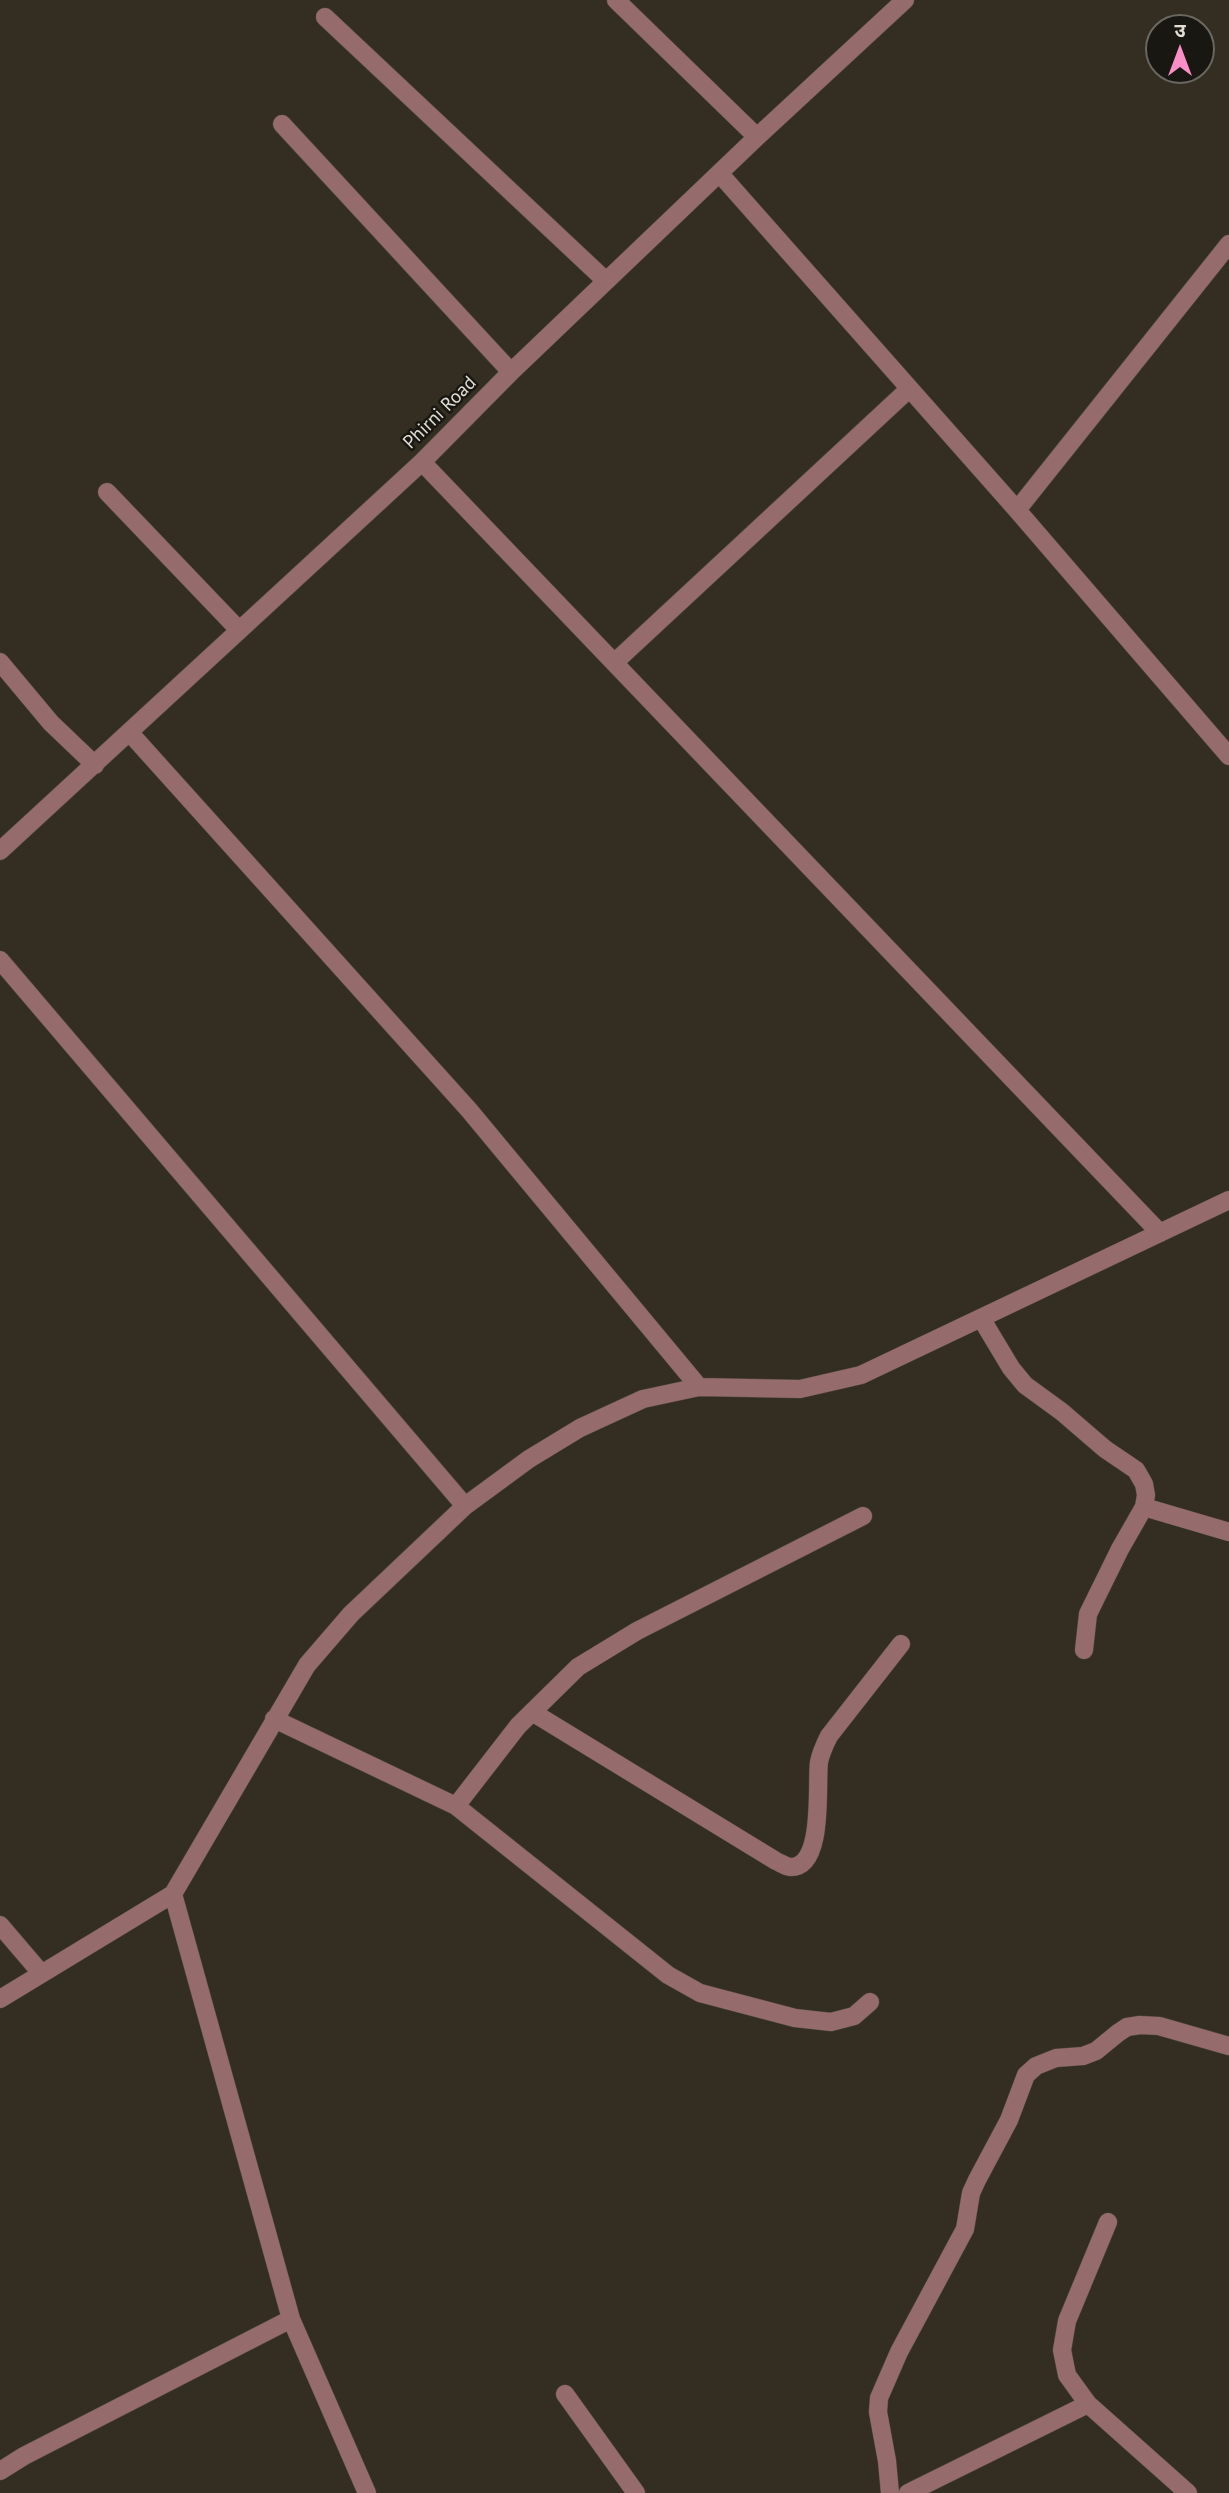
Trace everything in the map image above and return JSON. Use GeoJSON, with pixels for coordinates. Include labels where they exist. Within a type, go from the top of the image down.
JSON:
{"type":"FeatureCollection","features":[{"type":"Feature","properties":{"kind":"street"},"geometry":{"type":"LineString","coordinates":[[616,0],[757,136]]}},
{"type":"Feature","properties":{"kind":"street","name":"Phirni Road"},"geometry":{"type":"LineString","coordinates":[[0,851],[422,462],[511,372],[896,3]]}},
{"type":"Feature","properties":{"kind":"street"},"geometry":{"type":"LineString","coordinates":[[325,17],[606,281]]}},
{"type":"Feature","properties":{"kind":"street"},"geometry":{"type":"LineString","coordinates":[[282,124],[511,372]]}},
{"type":"Feature","properties":{"kind":"street"},"geometry":{"type":"LineString","coordinates":[[720,174],[1017,510],[1229,756]]}},
{"type":"Feature","properties":{"kind":"street"},"geometry":{"type":"LineString","coordinates":[[1017,510],[1229,244]]}},
{"type":"Feature","properties":{"kind":"street"},"geometry":{"type":"LineString","coordinates":[[615,662],[909,389]]}},
{"type":"Feature","properties":{"kind":"street"},"geometry":{"type":"LineString","coordinates":[[422,462],[1160,1233]]}},
{"type":"Feature","properties":{"kind":"street"},"geometry":{"type":"LineString","coordinates":[[107,492],[239,630]]}},
{"type":"Feature","properties":{"kind":"street"},"geometry":{"type":"LineString","coordinates":[[0,662],[51,723],[95,765]]}},
{"type":"Feature","properties":{"kind":"street"},"geometry":{"type":"LineString","coordinates":[[130,733],[469,1110],[699,1387]]}},
{"type":"Feature","properties":{"kind":"street"},"geometry":{"type":"LineString","coordinates":[[0,960],[465,1506]]}},
{"type":"Feature","properties":{"kind":"street"},"geometry":{"type":"LineString","coordinates":[[0,1999],[173,1894],[307,1665],[351,1614],[465,1506],[529,1459],[580,1428],[643,1399],[699,1387],[800,1389],[861,1375],[1229,1200]]}},
{"type":"Feature","properties":{"kind":"street"},"geometry":{"type":"LineString","coordinates":[[981,1318],[1011,1368],[1025,1385],[1105,1449],[1136,1470],[1144,1483],[1146,1496],[1143,1507],[1119,1549],[1088,1614],[1084,1650]]}},
{"type":"Feature","properties":{"kind":"street"},"geometry":{"type":"LineString","coordinates":[[1143,1507],[1229,1532]]}},
{"type":"Feature","properties":{"kind":"street"},"geometry":{"type":"LineString","coordinates":[[456,1806],[518,1726],[578,1667],[637,1631],[863,1516]]}},
{"type":"Feature","properties":{"kind":"street"},"geometry":{"type":"LineString","coordinates":[[532,1712],[718,1827],[776,1861],[794,1867],[803,1863],[814,1843],[822,1749],[829,1736],[901,1644]]}},
{"type":"Feature","properties":{"kind":"street"},"geometry":{"type":"LineString","coordinates":[[274,1719],[456,1806],[668,1975],[700,1993],[795,2018],[831,2022],[853,2016],[870,2002]]}},
{"type":"Feature","properties":{"kind":"street"},"geometry":{"type":"LineString","coordinates":[[173,1894],[291,2319],[367,2493]]}},
{"type":"Feature","properties":{"kind":"street"},"geometry":{"type":"LineString","coordinates":[[0,1925],[41,1973]]}},
{"type":"Feature","properties":{"kind":"street"},"geometry":{"type":"LineString","coordinates":[[890,2493],[887,2461],[877,2412],[879,2399],[899,2352],[965,2229],[971,2193],[1009,2120],[1026,2075],[1036,2066],[1056,2058],[1083,2056],[1096,2051],[1118,2032],[1140,2025],[1168,2028],[1229,2046]]}},
{"type":"Feature","properties":{"kind":"street"},"geometry":{"type":"LineString","coordinates":[[1108,2222],[1067,2320],[1062,2350],[1067,2375],[1088,2403],[1188,2493]]}},
{"type":"Feature","properties":{"kind":"street"},"geometry":{"type":"LineString","coordinates":[[0,2471],[24,2456],[291,2319]]}},
{"type":"Feature","properties":{"kind":"street"},"geometry":{"type":"LineString","coordinates":[[565,2394],[636,2493]]}},
{"type":"Feature","properties":{"kind":"street"},"geometry":{"type":"LineString","coordinates":[[908,2493],[1088,2403]]}}]}
